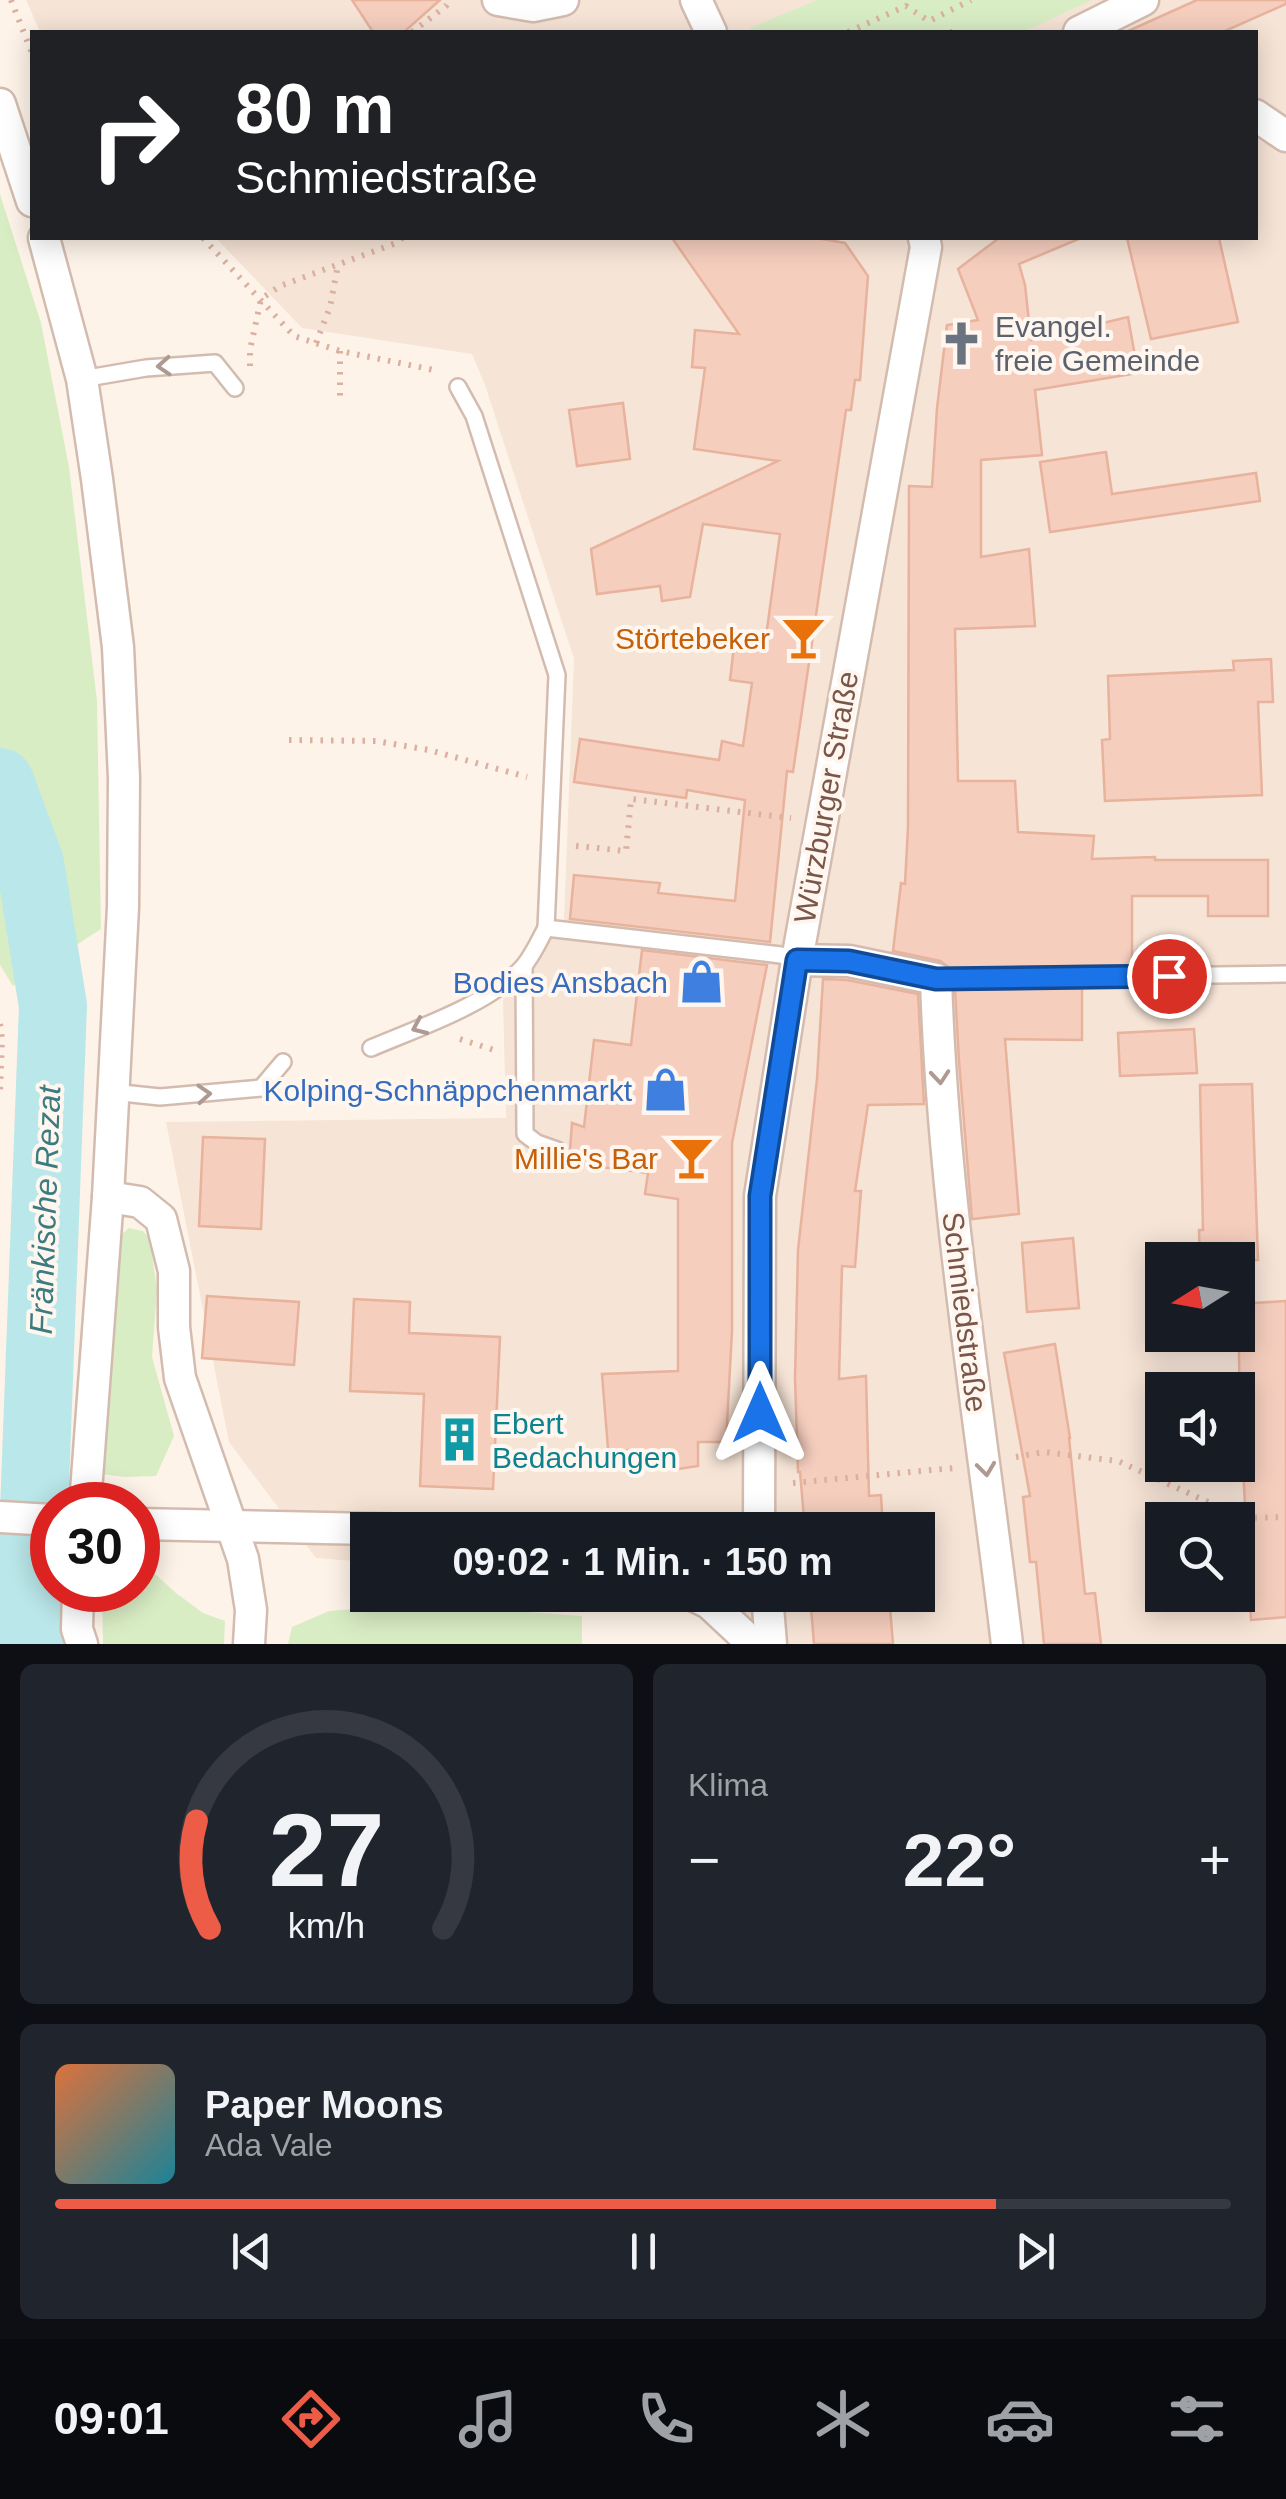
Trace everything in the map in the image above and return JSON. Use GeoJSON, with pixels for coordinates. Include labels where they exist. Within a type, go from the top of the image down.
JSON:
{"type":"FeatureCollection","features":[{"type":"Feature","properties":{"kind":"street"},"geometry":{"type":"LineString","coordinates":[[498,0],[533,6],[563,0]]}},
{"type":"Feature","properties":{"kind":"street"},"geometry":{"type":"LineString","coordinates":[[696,0],[710,30]]}},
{"type":"Feature","properties":{"kind":"street"},"geometry":{"type":"LineString","coordinates":[[1083,30],[1144,0]]}},
{"type":"Feature","properties":{"kind":"street"},"geometry":{"type":"LineString","coordinates":[[1258,104],[1286,102]]}},
{"type":"Feature","properties":{"kind":"street"},"geometry":{"type":"LineString","coordinates":[[0,104],[30,195]]}},
{"type":"Feature","properties":{"kind":"street"},"geometry":{"type":"LineString","coordinates":[[1258,116],[1286,136]]}},
{"type":"Feature","properties":{"kind":"street"},"geometry":{"type":"LineString","coordinates":[[45,240],[82,379],[98,479],[118,647],[123,759],[123,906],[108,1197],[87,1482]]}},
{"type":"Feature","properties":{"kind":"street","name":"Würzburger Straße"},"geometry":{"type":"LineString","coordinates":[[759,1512],[760,1196],[797,960],[923,240]]}},
{"type":"Feature","properties":{"kind":"street"},"geometry":{"type":"LineString","coordinates":[[797,960],[849,961],[936,979]]}},
{"type":"Feature","properties":{"kind":"street","name":"Schmiedstraße"},"geometry":{"type":"LineString","coordinates":[[936,979],[951,1209],[1006,1644]]}},
{"type":"Feature","properties":{"kind":"street"},"geometry":{"type":"LineString","coordinates":[[108,1197],[140,1202],[161,1219],[174,1271],[174,1327],[180,1378],[242,1560],[251,1610],[249,1644]]}},
{"type":"Feature","properties":{"kind":"street"},"geometry":{"type":"LineString","coordinates":[[0,1517],[30,1519]]}},
{"type":"Feature","properties":{"kind":"street"},"geometry":{"type":"LineString","coordinates":[[160,1524],[350,1529]]}},
{"type":"Feature","properties":{"kind":"street"},"geometry":{"type":"LineString","coordinates":[[77,1612],[82,1644]]}},
{"type":"Feature","properties":{"kind":"street"},"geometry":{"type":"LineString","coordinates":[[718,1612],[752,1644]]}},
{"type":"Feature","properties":{"kind":"street"},"geometry":{"type":"LineString","coordinates":[[769,1612],[772,1644]]}},
{"type":"Feature","properties":{"kind":"lane"},"geometry":{"type":"LineString","coordinates":[[82,379],[146,368],[216,363],[235,388]]}},
{"type":"Feature","properties":{"kind":"lane"},"geometry":{"type":"LineString","coordinates":[[371,1048],[495,991],[524,966],[546,928],[557,675],[474,416],[458,387]]}},
{"type":"Feature","properties":{"kind":"lane"},"geometry":{"type":"LineString","coordinates":[[546,928],[797,960]]}},
{"type":"Feature","properties":{"kind":"lane"},"geometry":{"type":"LineString","coordinates":[[524,966],[524,1134],[557,1150]]}},
{"type":"Feature","properties":{"kind":"lane"},"geometry":{"type":"LineString","coordinates":[[936,979],[1286,974]]}},
{"type":"Feature","properties":{"kind":"lane"},"geometry":{"type":"LineString","coordinates":[[112,1092],[160,1097],[261,1088],[283,1062]]}},
{"type":"Feature","properties":{"kind":"path"},"geometry":{"type":"LineString","coordinates":[[11,0],[30,48]]}},
{"type":"Feature","properties":{"kind":"path"},"geometry":{"type":"LineString","coordinates":[[415,30],[450,0]]}},
{"type":"Feature","properties":{"kind":"path"},"geometry":{"type":"LineString","coordinates":[[929,22],[971,0]]}},
{"type":"Feature","properties":{"kind":"path"},"geometry":{"type":"LineString","coordinates":[[852,30],[909,3],[929,22],[931,30]]}},
{"type":"Feature","properties":{"kind":"path"},"geometry":{"type":"LineString","coordinates":[[204,240],[294,336],[434,370],[458,387]]}},
{"type":"Feature","properties":{"kind":"path"},"geometry":{"type":"LineString","coordinates":[[250,368],[261,298],[280,286],[400,240]]}},
{"type":"Feature","properties":{"kind":"path"},"geometry":{"type":"LineString","coordinates":[[316,344],[330,306],[338,265]]}},
{"type":"Feature","properties":{"kind":"path"},"geometry":{"type":"LineString","coordinates":[[340,350],[340,398]]}},
{"type":"Feature","properties":{"kind":"path"},"geometry":{"type":"LineString","coordinates":[[289,740],[376,741],[430,750],[552,784]]}},
{"type":"Feature","properties":{"kind":"path"},"geometry":{"type":"LineString","coordinates":[[550,844],[626,850],[631,800],[802,819]]}},
{"type":"Feature","properties":{"kind":"path"},"geometry":{"type":"LineString","coordinates":[[0,1024],[0,1091]]}},
{"type":"Feature","properties":{"kind":"path"},"geometry":{"type":"LineString","coordinates":[[985,1462],[1044,1452],[1118,1460],[1243,1518],[1286,1517]]}},
{"type":"Feature","properties":{"kind":"path"},"geometry":{"type":"LineString","coordinates":[[758,1485],[933,1472]]}},
{"type":"Feature","properties":{"kind":"shaded area"},"geometry":{"type":"Polygon","coordinates":[[[26,0],[1286,0],[1286,1644],[740,1644],[704,1612],[935,1612],[935,1512],[350,1512],[350,1561],[316,1558],[229,1442],[166,1122],[506,1118],[503,1000],[564,920],[574,659],[472,354],[302,328],[218,240],[1258,240],[1258,30],[39,30],[26,0]]]}},
{"type":"Feature","properties":{"kind":"green space"},"geometry":{"type":"Polygon","coordinates":[[[817,0],[1092,0],[1027,30],[750,28],[817,0]]]}},
{"type":"Feature","properties":{"kind":"green space"},"geometry":{"type":"Polygon","coordinates":[[[0,194],[41,323],[69,467],[97,701],[101,929],[13,986],[0,965],[0,194]]]}},
{"type":"Feature","properties":{"kind":"green space"},"geometry":{"type":"Polygon","coordinates":[[[129,1228],[143,1231],[150,1239],[157,1290],[152,1357],[174,1436],[156,1476],[101,1474],[121,1235],[129,1228]]]}},
{"type":"Feature","properties":{"kind":"green space"},"geometry":{"type":"Polygon","coordinates":[[[160,1579],[203,1613],[225,1621],[224,1644],[103,1644],[102,1612],[160,1612],[160,1579]]]}},
{"type":"Feature","properties":{"kind":"green space"},"geometry":{"type":"Polygon","coordinates":[[[329,1611],[582,1616],[582,1644],[288,1644],[292,1627],[329,1611]]]}},
{"type":"Feature","properties":{"kind":"building"},"geometry":{"type":"Polygon","coordinates":[[[352,0],[440,0],[406,30],[372,30],[352,0]]]}},
{"type":"Feature","properties":{"kind":"building"},"geometry":{"type":"Polygon","coordinates":[[[1197,0],[1286,0],[1286,4],[1228,30],[1130,30],[1197,0]]]}},
{"type":"Feature","properties":{"kind":"building"},"geometry":{"type":"Polygon","coordinates":[[[673,240],[845,243],[868,276],[860,380],[855,380],[851,410],[846,410],[793,772],[787,771],[770,942],[570,919],[574,875],[660,883],[658,893],[735,901],[745,800],[687,790],[686,798],[574,782],[580,739],[719,760],[722,741],[743,746],[752,683],[730,680],[734,646],[764,651],[780,534],[703,524],[690,597],[662,601],[660,586],[597,594],[591,549],[778,461],[694,449],[705,368],[692,367],[695,330],[739,334],[673,240]]]}},
{"type":"Feature","properties":{"kind":"building"},"geometry":{"type":"Polygon","coordinates":[[[996,240],[1076,240],[1019,264],[1031,340],[1128,317],[1138,373],[1035,390],[1042,455],[981,460],[981,557],[1029,549],[1035,626],[955,629],[958,781],[1015,781],[1018,832],[1094,836],[1092,859],[1268,860],[1268,916],[1208,916],[1208,896],[1132,896],[1132,965],[950,968],[940,961],[893,951],[901,883],[905,884],[908,827],[909,486],[932,487],[947,325],[978,320],[958,269],[996,240]]]}},
{"type":"Feature","properties":{"kind":"building"},"geometry":{"type":"Polygon","coordinates":[[[1127,240],[1219,240],[1238,322],[1151,339],[1127,240]]]}},
{"type":"Feature","properties":{"kind":"building"},"geometry":{"type":"Polygon","coordinates":[[[623,403],[630,459],[577,466],[569,410],[623,403]]]}},
{"type":"Feature","properties":{"kind":"building"},"geometry":{"type":"Polygon","coordinates":[[[1106,452],[1112,494],[1256,473],[1260,501],[1050,532],[1040,462],[1106,452]]]}},
{"type":"Feature","properties":{"kind":"building"},"geometry":{"type":"Polygon","coordinates":[[[1271,659],[1273,702],[1258,702],[1262,795],[1105,801],[1102,740],[1110,739],[1108,676],[1234,670],[1233,661],[1271,659]]]}},
{"type":"Feature","properties":{"kind":"building"},"geometry":{"type":"Polygon","coordinates":[[[642,950],[767,965],[732,1143],[732,1331],[726,1442],[698,1442],[698,1466],[671,1470],[669,1456],[645,1457],[645,1452],[608,1449],[602,1374],[678,1371],[678,1199],[645,1194],[648,1173],[569,1163],[572,1123],[584,1127],[594,1040],[631,1045],[642,950]]]}},
{"type":"Feature","properties":{"kind":"building"},"geometry":{"type":"Polygon","coordinates":[[[823,979],[918,994],[924,1104],[868,1105],[855,1191],[861,1191],[855,1267],[842,1266],[839,1379],[866,1376],[869,1496],[881,1495],[882,1512],[803,1512],[795,1378],[798,1250],[817,1079],[823,979]]]}},
{"type":"Feature","properties":{"kind":"building"},"geometry":{"type":"Polygon","coordinates":[[[1082,988],[1082,1040],[1005,1039],[1019,1214],[972,1219],[955,990],[1082,988]]]}},
{"type":"Feature","properties":{"kind":"building"},"geometry":{"type":"Polygon","coordinates":[[[1194,1029],[1197,1073],[1120,1076],[1118,1033],[1194,1029]]]}},
{"type":"Feature","properties":{"kind":"building"},"geometry":{"type":"Polygon","coordinates":[[[1252,1084],[1258,1260],[1255,1242],[1199,1242],[1199,1230],[1203,1230],[1200,1085],[1252,1084]]]}},
{"type":"Feature","properties":{"kind":"building"},"geometry":{"type":"Polygon","coordinates":[[[203,1137],[265,1139],[261,1229],[199,1226],[203,1137]]]}},
{"type":"Feature","properties":{"kind":"building"},"geometry":{"type":"Polygon","coordinates":[[[1073,1238],[1079,1308],[1027,1312],[1022,1243],[1073,1238]]]}},
{"type":"Feature","properties":{"kind":"building"},"geometry":{"type":"Polygon","coordinates":[[[207,1296],[299,1302],[294,1365],[202,1358],[207,1296]]]}},
{"type":"Feature","properties":{"kind":"building","name":"Ebert Bedachungen"},"geometry":{"type":"Polygon","coordinates":[[[354,1299],[410,1302],[409,1333],[500,1337],[493,1489],[420,1486],[424,1394],[350,1391],[354,1299]]]}},
{"type":"Feature","properties":{"kind":"building"},"geometry":{"type":"Polygon","coordinates":[[[1286,1301],[1286,1617],[1251,1620],[1251,1612],[1255,1612],[1255,1502],[1245,1502],[1244,1482],[1255,1482],[1255,1372],[1239,1372],[1239,1352],[1255,1352],[1255,1303],[1286,1301]]]}},
{"type":"Feature","properties":{"kind":"building"},"geometry":{"type":"Polygon","coordinates":[[[1055,1344],[1070,1438],[1085,1594],[1095,1593],[1101,1644],[1044,1644],[1036,1562],[1030,1562],[1023,1497],[1030,1496],[1004,1353],[1055,1344]]]}},
{"type":"Feature","properties":{"kind":"building"},"geometry":{"type":"Polygon","coordinates":[[[811,1612],[890,1612],[893,1644],[814,1644],[811,1612]]]}},
{"type":"Feature","properties":{"kind":"waterway","name":"Fränkische Rezat"},"geometry":{"type":"LineString","coordinates":[[0,782],[30,863],[53,1006],[29,1644]]}},
{"type":"Feature","properties":{"kind":"place","name":"Evangel. freie Gemeinde"},"geometry":{"type":"Point","coordinates":[962,343]}},
{"type":"Feature","properties":{"kind":"place","name":"Störtebeker"},"geometry":{"type":"Point","coordinates":[803,638]}},
{"type":"Feature","properties":{"kind":"place","name":"Bodies Ansbach"},"geometry":{"type":"Point","coordinates":[701,982]}},
{"type":"Feature","properties":{"kind":"place","name":"Kolping-Schnäppchenmarkt"},"geometry":{"type":"Point","coordinates":[665,1090]}},
{"type":"Feature","properties":{"kind":"place","name":"Millie's Bar"},"geometry":{"type":"Point","coordinates":[691,1158]}},
{"type":"Feature","properties":{"kind":"place","name":"Ebert Bedachungen"},"geometry":{"type":"Point","coordinates":[459,1440]}},
{"type":"Feature","properties":{"kind":"route"},"geometry":{"type":"LineString","coordinates":[[760,1413],[760,1196],[797,960],[849,961],[936,979],[1169,976]]}}]}
